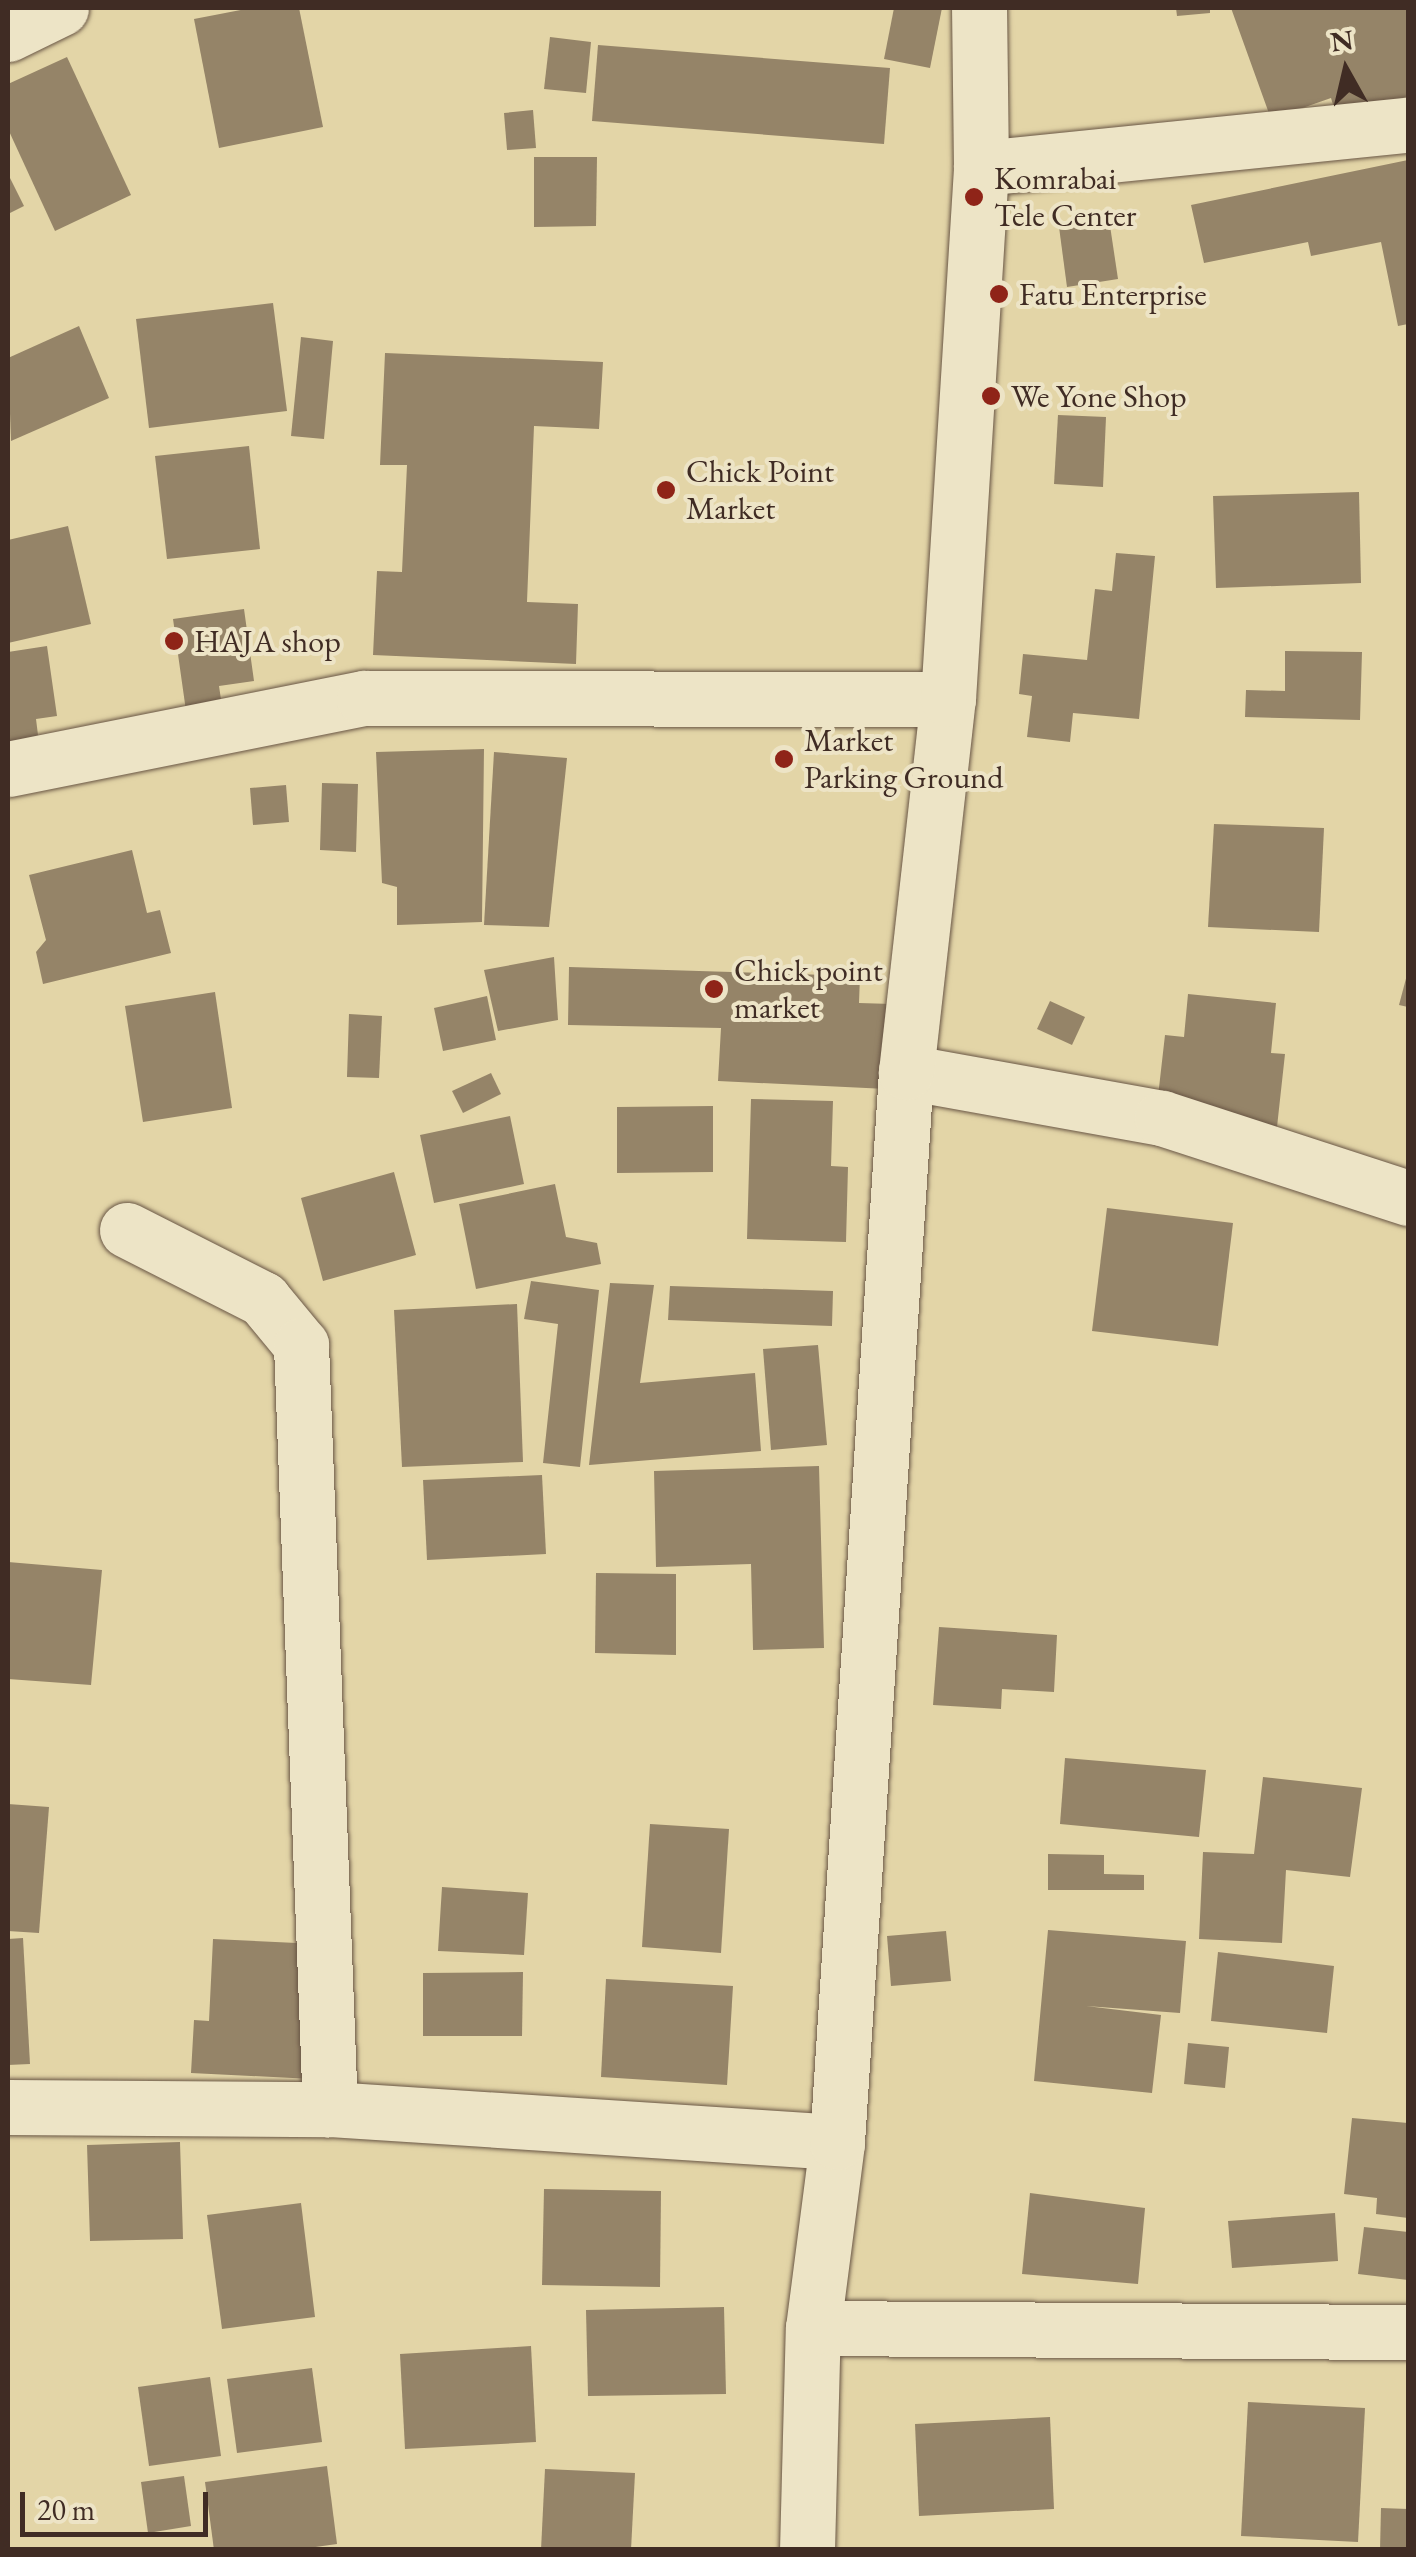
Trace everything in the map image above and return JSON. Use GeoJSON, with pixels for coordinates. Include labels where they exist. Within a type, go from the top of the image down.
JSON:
{"type":"FeatureCollection","features":[{"type":"Feature","properties":{"kind":"street"},"geometry":{"type":"LineString","coordinates":[[8,34],[61,8]]}},
{"type":"Feature","properties":{"kind":"street"},"geometry":{"type":"LineString","coordinates":[[807,2550],[813,2328],[837,2142],[906,1072],[948,699],[982,168],[978,8]]}},
{"type":"Feature","properties":{"kind":"street"},"geometry":{"type":"LineString","coordinates":[[982,168],[1408,124]]}},
{"type":"Feature","properties":{"kind":"street"},"geometry":{"type":"LineString","coordinates":[[8,769],[364,698],[948,699]]}},
{"type":"Feature","properties":{"kind":"street"},"geometry":{"type":"LineString","coordinates":[[906,1072],[1162,1118],[1408,1198]]}},
{"type":"Feature","properties":{"kind":"street"},"geometry":{"type":"LineString","coordinates":[[127,1230],[263,1298],[301,1345],[330,2109]]}},
{"type":"Feature","properties":{"kind":"street"},"geometry":{"type":"LineString","coordinates":[[8,2107],[330,2109],[837,2142]]}},
{"type":"Feature","properties":{"kind":"street"},"geometry":{"type":"LineString","coordinates":[[813,2328],[1408,2332]]}},
{"type":"Feature","properties":{"kind":"building"},"geometry":{"type":"Polygon","coordinates":[[[251,8],[299,8],[323,127],[219,148],[194,19],[251,8]]]}},
{"type":"Feature","properties":{"kind":"building"},"geometry":{"type":"Polygon","coordinates":[[[894,8],[942,8],[930,68],[884,59],[894,8]]]}},
{"type":"Feature","properties":{"kind":"building"},"geometry":{"type":"Polygon","coordinates":[[[1176,8],[1210,8],[1210,13],[1177,16],[1176,8]]]}},
{"type":"Feature","properties":{"kind":"building"},"geometry":{"type":"Polygon","coordinates":[[[1231,8],[1408,8],[1408,96],[1338,121],[1331,98],[1271,119],[1231,8]]]}},
{"type":"Feature","properties":{"kind":"building"},"geometry":{"type":"Polygon","coordinates":[[[550,37],[591,42],[586,93],[544,89],[550,37]]]}},
{"type":"Feature","properties":{"kind":"building"},"geometry":{"type":"Polygon","coordinates":[[[598,45],[890,68],[884,144],[592,121],[598,45]]]}},
{"type":"Feature","properties":{"kind":"building"},"geometry":{"type":"Polygon","coordinates":[[[67,57],[131,195],[55,231],[8,129],[8,84],[67,57]]]}},
{"type":"Feature","properties":{"kind":"building"},"geometry":{"type":"Polygon","coordinates":[[[533,110],[536,148],[507,150],[504,113],[533,110]]]}},
{"type":"Feature","properties":{"kind":"building"},"geometry":{"type":"Polygon","coordinates":[[[534,157],[597,157],[596,226],[534,227],[534,157]]]}},
{"type":"Feature","properties":{"kind":"building"},"geometry":{"type":"Polygon","coordinates":[[[1408,160],[1408,324],[1398,326],[1381,242],[1311,256],[1308,242],[1204,263],[1191,205],[1408,160]]]}},
{"type":"Feature","properties":{"kind":"building"},"geometry":{"type":"Polygon","coordinates":[[[8,174],[24,206],[8,214],[8,174]]]}},
{"type":"Feature","properties":{"kind":"building"},"geometry":{"type":"Polygon","coordinates":[[[1109,219],[1118,279],[1067,287],[1059,227],[1109,219]]]}},
{"type":"Feature","properties":{"kind":"building"},"geometry":{"type":"Polygon","coordinates":[[[273,303],[287,411],[149,428],[136,319],[273,303]]]}},
{"type":"Feature","properties":{"kind":"building"},"geometry":{"type":"Polygon","coordinates":[[[79,326],[109,398],[11,441],[8,358],[79,326]]]}},
{"type":"Feature","properties":{"kind":"building"},"geometry":{"type":"Polygon","coordinates":[[[301,337],[333,341],[324,439],[291,436],[301,337]]]}},
{"type":"Feature","properties":{"kind":"building"},"geometry":{"type":"Polygon","coordinates":[[[385,353],[603,362],[599,429],[534,426],[527,602],[578,604],[576,664],[373,655],[377,571],[402,572],[407,465],[380,465],[385,353]]]}},
{"type":"Feature","properties":{"kind":"building"},"geometry":{"type":"Polygon","coordinates":[[[1058,415],[1106,417],[1103,487],[1054,484],[1058,415]]]}},
{"type":"Feature","properties":{"kind":"building"},"geometry":{"type":"Polygon","coordinates":[[[249,446],[260,549],[167,559],[155,456],[249,446]]]}},
{"type":"Feature","properties":{"kind":"building"},"geometry":{"type":"Polygon","coordinates":[[[1359,492],[1361,583],[1216,588],[1213,496],[1359,492]]]}},
{"type":"Feature","properties":{"kind":"building"},"geometry":{"type":"Polygon","coordinates":[[[68,526],[91,624],[8,643],[8,540],[68,526]]]}},
{"type":"Feature","properties":{"kind":"building"},"geometry":{"type":"Polygon","coordinates":[[[1116,553],[1155,556],[1139,719],[1073,713],[1070,742],[1027,737],[1032,696],[1019,694],[1023,654],[1087,660],[1095,589],[1112,591],[1116,553]]]}},
{"type":"Feature","properties":{"kind":"building"},"geometry":{"type":"Polygon","coordinates":[[[244,609],[254,681],[219,686],[223,713],[187,718],[173,619],[244,609]]]}},
{"type":"Feature","properties":{"kind":"building"},"geometry":{"type":"Polygon","coordinates":[[[47,646],[57,716],[36,719],[40,751],[8,756],[8,652],[47,646]]]}},
{"type":"Feature","properties":{"kind":"building"},"geometry":{"type":"Polygon","coordinates":[[[1285,651],[1362,652],[1360,720],[1245,717],[1246,690],[1285,691],[1285,651]]]}},
{"type":"Feature","properties":{"kind":"building"},"geometry":{"type":"Polygon","coordinates":[[[484,749],[482,922],[397,925],[397,887],[382,883],[376,752],[484,749]]]}},
{"type":"Feature","properties":{"kind":"building"},"geometry":{"type":"Polygon","coordinates":[[[494,752],[567,758],[549,927],[484,925],[494,752]]]}},
{"type":"Feature","properties":{"kind":"building"},"geometry":{"type":"Polygon","coordinates":[[[322,783],[358,784],[356,852],[320,850],[322,783]]]}},
{"type":"Feature","properties":{"kind":"building"},"geometry":{"type":"Polygon","coordinates":[[[286,785],[289,822],[253,825],[250,788],[286,785]]]}},
{"type":"Feature","properties":{"kind":"building"},"geometry":{"type":"Polygon","coordinates":[[[1214,824],[1324,828],[1319,932],[1208,927],[1214,824]]]}},
{"type":"Feature","properties":{"kind":"building"},"geometry":{"type":"Polygon","coordinates":[[[132,850],[147,913],[160,910],[171,953],[43,984],[36,952],[46,940],[29,875],[132,850]]]}},
{"type":"Feature","properties":{"kind":"building"},"geometry":{"type":"Polygon","coordinates":[[[554,957],[558,1020],[498,1031],[484,970],[554,957]]]}},
{"type":"Feature","properties":{"kind":"building","name":"Chick point market"},"geometry":{"type":"Polygon","coordinates":[[[569,967],[860,976],[859,1003],[892,1004],[887,1089],[718,1081],[721,1028],[568,1025],[569,967]]]}},
{"type":"Feature","properties":{"kind":"building"},"geometry":{"type":"Polygon","coordinates":[[[1408,971],[1408,1007],[1399,1005],[1408,971]]]}},
{"type":"Feature","properties":{"kind":"building"},"geometry":{"type":"Polygon","coordinates":[[[215,992],[232,1108],[143,1122],[125,1006],[215,992]]]}},
{"type":"Feature","properties":{"kind":"building"},"geometry":{"type":"Polygon","coordinates":[[[1188,994],[1276,1003],[1271,1053],[1285,1054],[1277,1127],[1156,1114],[1165,1035],[1184,1037],[1188,994]]]}},
{"type":"Feature","properties":{"kind":"building"},"geometry":{"type":"Polygon","coordinates":[[[487,996],[496,1040],[443,1051],[434,1008],[487,996]]]}},
{"type":"Feature","properties":{"kind":"building"},"geometry":{"type":"Polygon","coordinates":[[[1050,1001],[1085,1017],[1072,1045],[1037,1029],[1050,1001]]]}},
{"type":"Feature","properties":{"kind":"building"},"geometry":{"type":"Polygon","coordinates":[[[349,1014],[382,1016],[379,1078],[347,1077],[349,1014]]]}},
{"type":"Feature","properties":{"kind":"building"},"geometry":{"type":"Polygon","coordinates":[[[491,1073],[501,1094],[463,1113],[452,1091],[491,1073]]]}},
{"type":"Feature","properties":{"kind":"building"},"geometry":{"type":"Polygon","coordinates":[[[751,1099],[833,1101],[831,1166],[848,1167],[846,1242],[747,1239],[751,1099]]]}},
{"type":"Feature","properties":{"kind":"building"},"geometry":{"type":"Polygon","coordinates":[[[713,1106],[713,1172],[617,1173],[617,1107],[713,1106]]]}},
{"type":"Feature","properties":{"kind":"building"},"geometry":{"type":"Polygon","coordinates":[[[510,1116],[524,1184],[434,1203],[420,1135],[510,1116]]]}},
{"type":"Feature","properties":{"kind":"building"},"geometry":{"type":"Polygon","coordinates":[[[394,1172],[416,1255],[323,1281],[301,1198],[394,1172]]]}},
{"type":"Feature","properties":{"kind":"building"},"geometry":{"type":"Polygon","coordinates":[[[555,1184],[566,1237],[597,1243],[601,1264],[476,1289],[459,1204],[555,1184]]]}},
{"type":"Feature","properties":{"kind":"building"},"geometry":{"type":"Polygon","coordinates":[[[1107,1208],[1233,1223],[1218,1346],[1092,1331],[1107,1208]]]}},
{"type":"Feature","properties":{"kind":"building"},"geometry":{"type":"Polygon","coordinates":[[[531,1281],[599,1290],[580,1467],[543,1463],[558,1324],[524,1319],[531,1281]]]}},
{"type":"Feature","properties":{"kind":"building"},"geometry":{"type":"Polygon","coordinates":[[[610,1283],[654,1285],[640,1383],[755,1373],[761,1451],[589,1465],[610,1283]]]}},
{"type":"Feature","properties":{"kind":"building"},"geometry":{"type":"Polygon","coordinates":[[[670,1286],[833,1291],[832,1326],[668,1320],[670,1286]]]}},
{"type":"Feature","properties":{"kind":"building"},"geometry":{"type":"Polygon","coordinates":[[[517,1304],[523,1462],[402,1467],[394,1310],[517,1304]]]}},
{"type":"Feature","properties":{"kind":"building"},"geometry":{"type":"Polygon","coordinates":[[[818,1345],[827,1445],[771,1450],[763,1349],[818,1345]]]}},
{"type":"Feature","properties":{"kind":"building"},"geometry":{"type":"Polygon","coordinates":[[[819,1466],[824,1648],[753,1650],[751,1564],[656,1567],[654,1471],[819,1466]]]}},
{"type":"Feature","properties":{"kind":"building"},"geometry":{"type":"Polygon","coordinates":[[[542,1475],[546,1554],[427,1560],[423,1480],[542,1475]]]}},
{"type":"Feature","properties":{"kind":"building"},"geometry":{"type":"Polygon","coordinates":[[[8,1562],[102,1570],[91,1685],[8,1679],[8,1562]]]}},
{"type":"Feature","properties":{"kind":"building"},"geometry":{"type":"Polygon","coordinates":[[[596,1573],[676,1574],[676,1655],[595,1653],[596,1573]]]}},
{"type":"Feature","properties":{"kind":"building"},"geometry":{"type":"Polygon","coordinates":[[[939,1627],[1057,1635],[1054,1692],[1002,1689],[1001,1709],[933,1705],[939,1627]]]}},
{"type":"Feature","properties":{"kind":"building"},"geometry":{"type":"Polygon","coordinates":[[[1065,1758],[1206,1770],[1199,1837],[1060,1824],[1065,1758]]]}},
{"type":"Feature","properties":{"kind":"building"},"geometry":{"type":"Polygon","coordinates":[[[1263,1777],[1362,1788],[1350,1877],[1286,1870],[1282,1943],[1199,1939],[1203,1852],[1254,1854],[1263,1777]]]}},
{"type":"Feature","properties":{"kind":"building"},"geometry":{"type":"Polygon","coordinates":[[[8,1804],[49,1807],[39,1933],[8,1931],[8,1804]]]}},
{"type":"Feature","properties":{"kind":"building"},"geometry":{"type":"Polygon","coordinates":[[[650,1824],[729,1829],[721,1953],[642,1947],[650,1824]]]}},
{"type":"Feature","properties":{"kind":"building"},"geometry":{"type":"Polygon","coordinates":[[[1048,1854],[1104,1855],[1104,1874],[1144,1875],[1144,1890],[1048,1890],[1048,1854]]]}},
{"type":"Feature","properties":{"kind":"building"},"geometry":{"type":"Polygon","coordinates":[[[442,1887],[528,1893],[524,1955],[438,1951],[442,1887]]]}},
{"type":"Feature","properties":{"kind":"building"},"geometry":{"type":"Polygon","coordinates":[[[1048,1930],[1186,1941],[1180,2013],[1086,2006],[1161,2015],[1152,2093],[1034,2081],[1048,1930]]]}},
{"type":"Feature","properties":{"kind":"building"},"geometry":{"type":"Polygon","coordinates":[[[946,1931],[951,1981],[891,1986],[887,1936],[946,1931]]]}},
{"type":"Feature","properties":{"kind":"building"},"geometry":{"type":"Polygon","coordinates":[[[23,1938],[30,2064],[8,2065],[8,1939],[23,1938]]]}},
{"type":"Feature","properties":{"kind":"building"},"geometry":{"type":"Polygon","coordinates":[[[213,1939],[318,1944],[312,2079],[191,2073],[194,2020],[209,2021],[213,1939]]]}},
{"type":"Feature","properties":{"kind":"building"},"geometry":{"type":"Polygon","coordinates":[[[1218,1952],[1334,1966],[1327,2033],[1211,2021],[1218,1952]]]}},
{"type":"Feature","properties":{"kind":"building"},"geometry":{"type":"Polygon","coordinates":[[[523,1972],[522,2036],[423,2036],[423,1973],[523,1972]]]}},
{"type":"Feature","properties":{"kind":"building"},"geometry":{"type":"Polygon","coordinates":[[[606,1979],[733,1986],[727,2085],[601,2077],[606,1979]]]}},
{"type":"Feature","properties":{"kind":"building"},"geometry":{"type":"Polygon","coordinates":[[[1188,2043],[1229,2047],[1225,2088],[1184,2084],[1188,2043]]]}},
{"type":"Feature","properties":{"kind":"building"},"geometry":{"type":"Polygon","coordinates":[[[1352,2118],[1408,2123],[1408,2218],[1376,2214],[1377,2198],[1344,2194],[1352,2118]]]}},
{"type":"Feature","properties":{"kind":"building"},"geometry":{"type":"Polygon","coordinates":[[[180,2142],[183,2239],[90,2241],[87,2145],[180,2142]]]}},
{"type":"Feature","properties":{"kind":"building"},"geometry":{"type":"Polygon","coordinates":[[[544,2189],[661,2191],[660,2287],[542,2285],[544,2189]]]}},
{"type":"Feature","properties":{"kind":"building"},"geometry":{"type":"Polygon","coordinates":[[[1030,2193],[1145,2208],[1138,2284],[1022,2274],[1030,2193]]]}},
{"type":"Feature","properties":{"kind":"building"},"geometry":{"type":"Polygon","coordinates":[[[301,2203],[315,2317],[222,2329],[207,2215],[301,2203]]]}},
{"type":"Feature","properties":{"kind":"building"},"geometry":{"type":"Polygon","coordinates":[[[1335,2213],[1338,2261],[1232,2268],[1228,2221],[1335,2213]]]}},
{"type":"Feature","properties":{"kind":"building"},"geometry":{"type":"Polygon","coordinates":[[[1364,2227],[1408,2232],[1408,2280],[1358,2274],[1364,2227]]]}},
{"type":"Feature","properties":{"kind":"building"},"geometry":{"type":"Polygon","coordinates":[[[724,2307],[726,2394],[588,2396],[586,2310],[724,2307]]]}},
{"type":"Feature","properties":{"kind":"building"},"geometry":{"type":"Polygon","coordinates":[[[531,2346],[536,2442],[405,2449],[400,2354],[531,2346]]]}},
{"type":"Feature","properties":{"kind":"building"},"geometry":{"type":"Polygon","coordinates":[[[312,2368],[322,2442],[237,2453],[227,2379],[312,2368]]]}},
{"type":"Feature","properties":{"kind":"building"},"geometry":{"type":"Polygon","coordinates":[[[210,2377],[221,2456],[149,2466],[138,2387],[210,2377]]]}},
{"type":"Feature","properties":{"kind":"building"},"geometry":{"type":"Polygon","coordinates":[[[1248,2402],[1365,2408],[1358,2542],[1241,2536],[1248,2402]]]}},
{"type":"Feature","properties":{"kind":"building"},"geometry":{"type":"Polygon","coordinates":[[[1050,2417],[1054,2509],[919,2516],[915,2424],[1050,2417]]]}},
{"type":"Feature","properties":{"kind":"building"},"geometry":{"type":"Polygon","coordinates":[[[327,2466],[337,2544],[294,2550],[214,2550],[205,2482],[327,2466]]]}},
{"type":"Feature","properties":{"kind":"building"},"geometry":{"type":"Polygon","coordinates":[[[545,2469],[635,2473],[631,2550],[541,2550],[545,2469]]]}},
{"type":"Feature","properties":{"kind":"building"},"geometry":{"type":"Polygon","coordinates":[[[184,2476],[191,2526],[148,2533],[141,2482],[184,2476]]]}},
{"type":"Feature","properties":{"kind":"building"},"geometry":{"type":"Polygon","coordinates":[[[1381,2508],[1408,2509],[1408,2550],[1380,2550],[1381,2508]]]}},
{"type":"Feature","properties":{"kind":"place","name":"Komrabai Tele Center"},"geometry":{"type":"Point","coordinates":[974,197]}},
{"type":"Feature","properties":{"kind":"place","name":"Fatu Enterprise"},"geometry":{"type":"Point","coordinates":[999,294]}},
{"type":"Feature","properties":{"kind":"place","name":"We Yone Shop"},"geometry":{"type":"Point","coordinates":[991,396]}},
{"type":"Feature","properties":{"kind":"place","name":"Chick Point Market"},"geometry":{"type":"Point","coordinates":[666,490]}},
{"type":"Feature","properties":{"kind":"place","name":"HAJA shop"},"geometry":{"type":"Point","coordinates":[174,641]}},
{"type":"Feature","properties":{"kind":"place","name":"Market Parking Ground"},"geometry":{"type":"Point","coordinates":[784,759]}},
{"type":"Feature","properties":{"kind":"place","name":"Chick point market"},"geometry":{"type":"Point","coordinates":[714,989]}}]}
